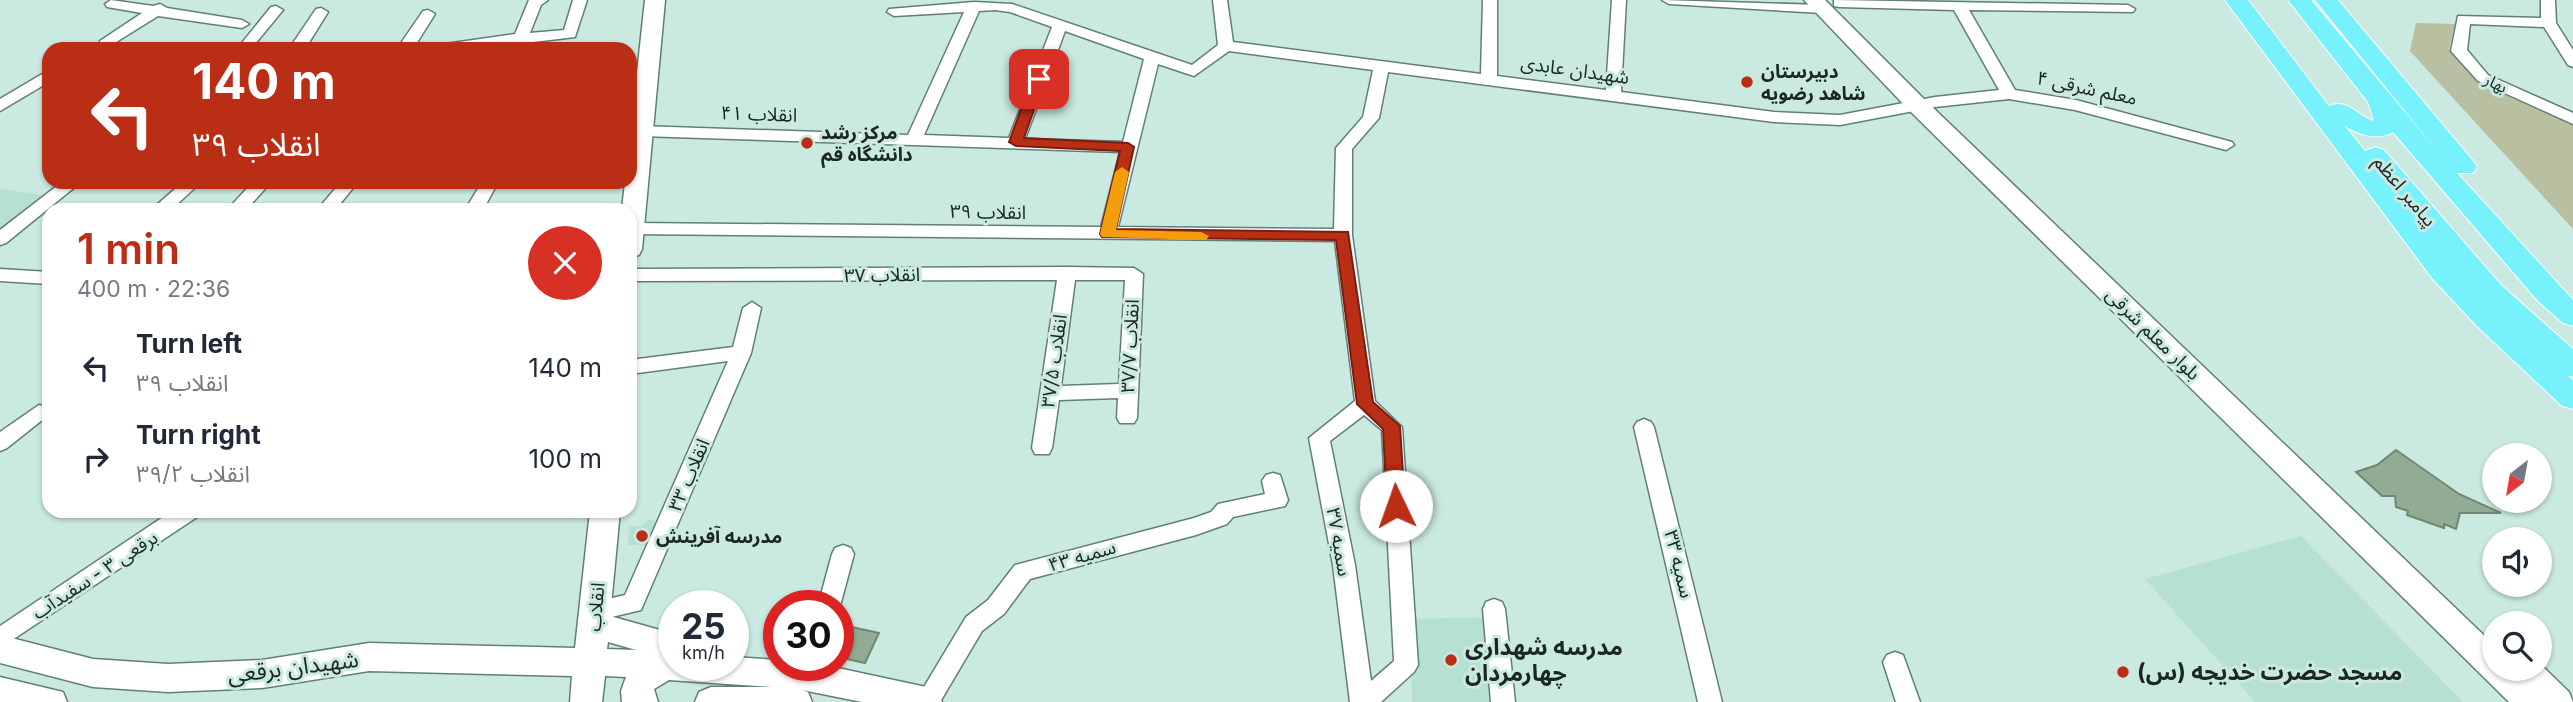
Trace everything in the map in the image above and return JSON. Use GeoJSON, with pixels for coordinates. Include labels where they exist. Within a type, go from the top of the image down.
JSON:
{"type":"FeatureCollection","features":[{"type":"Feature","properties":{"kind":"main road"},"geometry":{"type":"LineString","coordinates":[[638,118],[655,0]]}},
{"type":"Feature","properties":{"kind":"main road"},"geometry":{"type":"LineString","coordinates":[[2236,0],[2442,271],[2486,318],[2573,398]]}},
{"type":"Feature","properties":{"kind":"main road","name":"پیامبر اعظم"},"geometry":{"type":"LineString","coordinates":[[2255,0],[2339,110],[2491,292],[2573,366]]}},
{"type":"Feature","properties":{"kind":"main road","name":"پیامبر اعظم"},"geometry":{"type":"LineString","coordinates":[[2299,0],[2380,101],[2547,293],[2573,316]]}},
{"type":"Feature","properties":{"kind":"main road"},"geometry":{"type":"LineString","coordinates":[[2326,0],[2527,242],[2573,292]]}},
{"type":"Feature","properties":{"kind":"main road","name":"بلوار معلم شرقی"},"geometry":{"type":"LineString","coordinates":[[1828,3],[2482,654]]}},
{"type":"Feature","properties":{"kind":"main road"},"geometry":{"type":"LineString","coordinates":[[2339,110],[2362,127],[2383,129],[2387,120],[2380,101]]}},
{"type":"Feature","properties":{"kind":"main road","name":"بلوار معلم شرقی"},"geometry":{"type":"LineString","coordinates":[[1927,104],[2482,630]]}},
{"type":"Feature","properties":{"kind":"main road"},"geometry":{"type":"LineString","coordinates":[[2402,187],[2403,176],[2420,173],[2455,187]]}},
{"type":"Feature","properties":{"kind":"main road","name":"انقلاب"},"geometry":{"type":"LineString","coordinates":[[586,702],[604,518]]}},
{"type":"Feature","properties":{"kind":"main road"},"geometry":{"type":"LineString","coordinates":[[594,617],[658,652]]}},
{"type":"Feature","properties":{"kind":"main road","name":"شهیدان برقعی"},"geometry":{"type":"LineString","coordinates":[[0,649],[93,673],[167,678],[262,674],[369,657],[590,663],[658,659]]}},
{"type":"Feature","properties":{"kind":"main road"},"geometry":{"type":"LineString","coordinates":[[642,702],[637,698],[637,688],[642,678],[658,666]]}},
{"type":"Feature","properties":{"kind":"main road"},"geometry":{"type":"LineString","coordinates":[[712,702],[806,681],[927,702]]}},
{"type":"Feature","properties":{"kind":"main road","name":"بلوار معلم شرقی"},"geometry":{"type":"LineString","coordinates":[[2509,681],[2531,702]]}},
{"type":"Feature","properties":{"kind":"main road"},"geometry":{"type":"LineString","coordinates":[[2536,681],[2557,702]]}},
{"type":"Feature","properties":{"kind":"main road"},"geometry":{"type":"LineString","coordinates":[[5,696],[51,702]]}},
{"type":"Feature","properties":{"kind":"street"},"geometry":{"type":"LineString","coordinates":[[108,42],[173,0]]}},
{"type":"Feature","properties":{"kind":"street"},"geometry":{"type":"LineString","coordinates":[[521,38],[535,2],[541,0]]}},
{"type":"Feature","properties":{"kind":"street"},"geometry":{"type":"LineString","coordinates":[[493,42],[570,34],[580,0]]}},
{"type":"Feature","properties":{"kind":"street"},"geometry":{"type":"LineString","coordinates":[[894,12],[948,4],[1012,8],[1194,71],[1226,46],[1220,0]]}},
{"type":"Feature","properties":{"kind":"street"},"geometry":{"type":"LineString","coordinates":[[1489,79],[1490,0]]}},
{"type":"Feature","properties":{"kind":"street"},"geometry":{"type":"LineString","coordinates":[[1613,96],[1619,0]]}},
{"type":"Feature","properties":{"kind":"street"},"geometry":{"type":"LineString","coordinates":[[1669,0],[2125,5]]}},
{"type":"Feature","properties":{"kind":"street"},"geometry":{"type":"LineString","coordinates":[[2548,0],[2549,23],[2566,41],[2573,62]]}},
{"type":"Feature","properties":{"kind":"street"},"geometry":{"type":"LineString","coordinates":[[112,4],[242,24]]}},
{"type":"Feature","properties":{"kind":"street"},"geometry":{"type":"LineString","coordinates":[[1969,4],[2009,94]]}},
{"type":"Feature","properties":{"kind":"street"},"geometry":{"type":"LineString","coordinates":[[914,139],[974,6]]}},
{"type":"Feature","properties":{"kind":"street"},"geometry":{"type":"LineString","coordinates":[[249,42],[276,10]]}},
{"type":"Feature","properties":{"kind":"street"},"geometry":{"type":"LineString","coordinates":[[302,42],[321,12]]}},
{"type":"Feature","properties":{"kind":"street"},"geometry":{"type":"LineString","coordinates":[[410,42],[428,14]]}},
{"type":"Feature","properties":{"kind":"street","name":"بهار"},"geometry":{"type":"LineString","coordinates":[[2549,23],[2463,19],[2459,51],[2483,78],[2573,119]]}},
{"type":"Feature","properties":{"kind":"street"},"geometry":{"type":"LineString","coordinates":[[1016,142],[1060,23]]}},
{"type":"Feature","properties":{"kind":"street","name":"شهیدان عابدی"},"geometry":{"type":"LineString","coordinates":[[1226,46],[1774,117],[1840,120],[1927,104]]}},
{"type":"Feature","properties":{"kind":"street"},"geometry":{"type":"LineString","coordinates":[[1108,234],[1152,55]]}},
{"type":"Feature","properties":{"kind":"street"},"geometry":{"type":"LineString","coordinates":[[1363,702],[1406,666],[1392,426],[1365,404],[1343,235],[1344,148],[1371,118],[1381,66]]}},
{"type":"Feature","properties":{"kind":"street"},"geometry":{"type":"LineString","coordinates":[[0,107],[42,80]]}},
{"type":"Feature","properties":{"kind":"street","name":"معلم شرقی ۴"},"geometry":{"type":"LineString","coordinates":[[1927,104],[2009,94],[2076,104],[2226,145]]}},
{"type":"Feature","properties":{"kind":"street","name":"انقلاب ۴۱"},"geometry":{"type":"LineString","coordinates":[[638,118],[914,139],[1128,147]]}},
{"type":"Feature","properties":{"kind":"street"},"geometry":{"type":"LineString","coordinates":[[46,203],[64,189]]}},
{"type":"Feature","properties":{"kind":"street"},"geometry":{"type":"LineString","coordinates":[[169,203],[186,189]]}},
{"type":"Feature","properties":{"kind":"street"},"geometry":{"type":"LineString","coordinates":[[243,203],[256,189]]}},
{"type":"Feature","properties":{"kind":"street"},"geometry":{"type":"LineString","coordinates":[[332,203],[344,189]]}},
{"type":"Feature","properties":{"kind":"street"},"geometry":{"type":"LineString","coordinates":[[0,239],[42,206]]}},
{"type":"Feature","properties":{"kind":"street","name":"انقلاب ۳۹"},"geometry":{"type":"LineString","coordinates":[[637,239],[1108,234],[1343,235]]}},
{"type":"Feature","properties":{"kind":"street","name":"انقلاب ۳۷/۵"},"geometry":{"type":"LineString","coordinates":[[1042,448],[1067,273]]}},
{"type":"Feature","properties":{"kind":"street","name":"انقلاب ۳۷"},"geometry":{"type":"LineString","coordinates":[[637,275],[1134,274]]}},
{"type":"Feature","properties":{"kind":"street","name":"انقلاب ۳۷/۷"},"geometry":{"type":"LineString","coordinates":[[1127,418],[1134,274]]}},
{"type":"Feature","properties":{"kind":"street"},"geometry":{"type":"LineString","coordinates":[[0,275],[42,278]]}},
{"type":"Feature","properties":{"kind":"street","name":"انقلاب ۳۳"},"geometry":{"type":"LineString","coordinates":[[594,617],[633,603],[741,353],[752,308]]}},
{"type":"Feature","properties":{"kind":"street"},"geometry":{"type":"LineString","coordinates":[[637,366],[741,353]]}},
{"type":"Feature","properties":{"kind":"street"},"geometry":{"type":"LineString","coordinates":[[1050,393],[1128,391]]}},
{"type":"Feature","properties":{"kind":"street","name":"سمیه ۳۷"},"geometry":{"type":"LineString","coordinates":[[1363,702],[1344,565],[1319,438],[1365,404]]}},
{"type":"Feature","properties":{"kind":"street"},"geometry":{"type":"LineString","coordinates":[[0,443],[39,412]]}},
{"type":"Feature","properties":{"kind":"street","name":"سمیه ۳۳"},"geometry":{"type":"LineString","coordinates":[[1644,427],[1710,702]]}},
{"type":"Feature","properties":{"kind":"street","name":"سمیه ۴۳"},"geometry":{"type":"LineString","coordinates":[[927,702],[974,624],[996,607],[1023,570],[1050,566],[1208,522],[1219,518],[1226,510],[1277,500],[1273,481]]}},
{"type":"Feature","properties":{"kind":"street","name":"برقعی ۳ - سفیدآب"},"geometry":{"type":"LineString","coordinates":[[0,638],[179,518]]}},
{"type":"Feature","properties":{"kind":"street"},"geometry":{"type":"LineString","coordinates":[[833,590],[843,554]]}},
{"type":"Feature","properties":{"kind":"street"},"geometry":{"type":"LineString","coordinates":[[1494,609],[1503,702]]}},
{"type":"Feature","properties":{"kind":"street"},"geometry":{"type":"LineString","coordinates":[[1895,662],[1908,702]]}},
{"type":"Feature","properties":{"kind":"shaded area"},"geometry":{"type":"Polygon","coordinates":[[[2416,23],[2455,24],[2449,49],[2476,80],[2573,123],[2573,229],[2410,51],[2416,23]]]}},
{"type":"Feature","properties":{"kind":"shaded area"},"geometry":{"type":"Polygon","coordinates":[[[0,189],[48,196],[0,232],[0,189]]]}},
{"type":"Feature","properties":{"kind":"shaded area","name":"مدرسه آفرینش"},"geometry":{"type":"Polygon","coordinates":[[[648,520],[662,522],[652,545],[628,545],[629,526],[642,526],[648,520]]]}},
{"type":"Feature","properties":{"kind":"shaded area"},"geometry":{"type":"Polygon","coordinates":[[[2301,536],[2463,702],[2255,702],[2145,579],[2301,536]]]}},
{"type":"Feature","properties":{"kind":"shaded area","name":"مدرسه شهداری چهارمردان"},"geometry":{"type":"Polygon","coordinates":[[[1487,617],[1493,702],[1412,702],[1410,619],[1487,617]]]}},
{"type":"Feature","properties":{"kind":"building"},"geometry":{"type":"Polygon","coordinates":[[[2396,450],[2459,494],[2482,504],[2482,513],[2460,513],[2456,529],[2444,524],[2444,528],[2407,515],[2408,511],[2396,507],[2395,496],[2382,496],[2356,472],[2377,465],[2396,450]]]}},
{"type":"Feature","properties":{"kind":"building"},"geometry":{"type":"Polygon","coordinates":[[[854,628],[879,633],[865,663],[854,661],[854,628]]]}},
{"type":"Feature","properties":{"kind":"slow traffic"},"geometry":{"type":"LineString","coordinates":[[1122,172],[1108,234],[1201,236]]}},
{"type":"Feature","properties":{"kind":"place","name":"دبیرستان شاهد رضویه"},"geometry":{"type":"Point","coordinates":[1747,82]}},
{"type":"Feature","properties":{"kind":"place","name":"مرکز رشد دانشگاه قم"},"geometry":{"type":"Point","coordinates":[807,143]}},
{"type":"Feature","properties":{"kind":"place","name":"مدرسه آفرینش"},"geometry":{"type":"Point","coordinates":[642,536]}},
{"type":"Feature","properties":{"kind":"place","name":"مدرسه شهداری چهارمردان"},"geometry":{"type":"Point","coordinates":[1451,660]}},
{"type":"Feature","properties":{"kind":"place","name":"مسجد حضرت خدیجه (س)"},"geometry":{"type":"Point","coordinates":[2123,672]}},
{"type":"Feature","properties":{"kind":"route"},"geometry":{"type":"LineString","coordinates":[[1039,79],[1016,142],[1128,147],[1108,234],[1343,235],[1365,404],[1392,426],[1396,506]]}}]}
